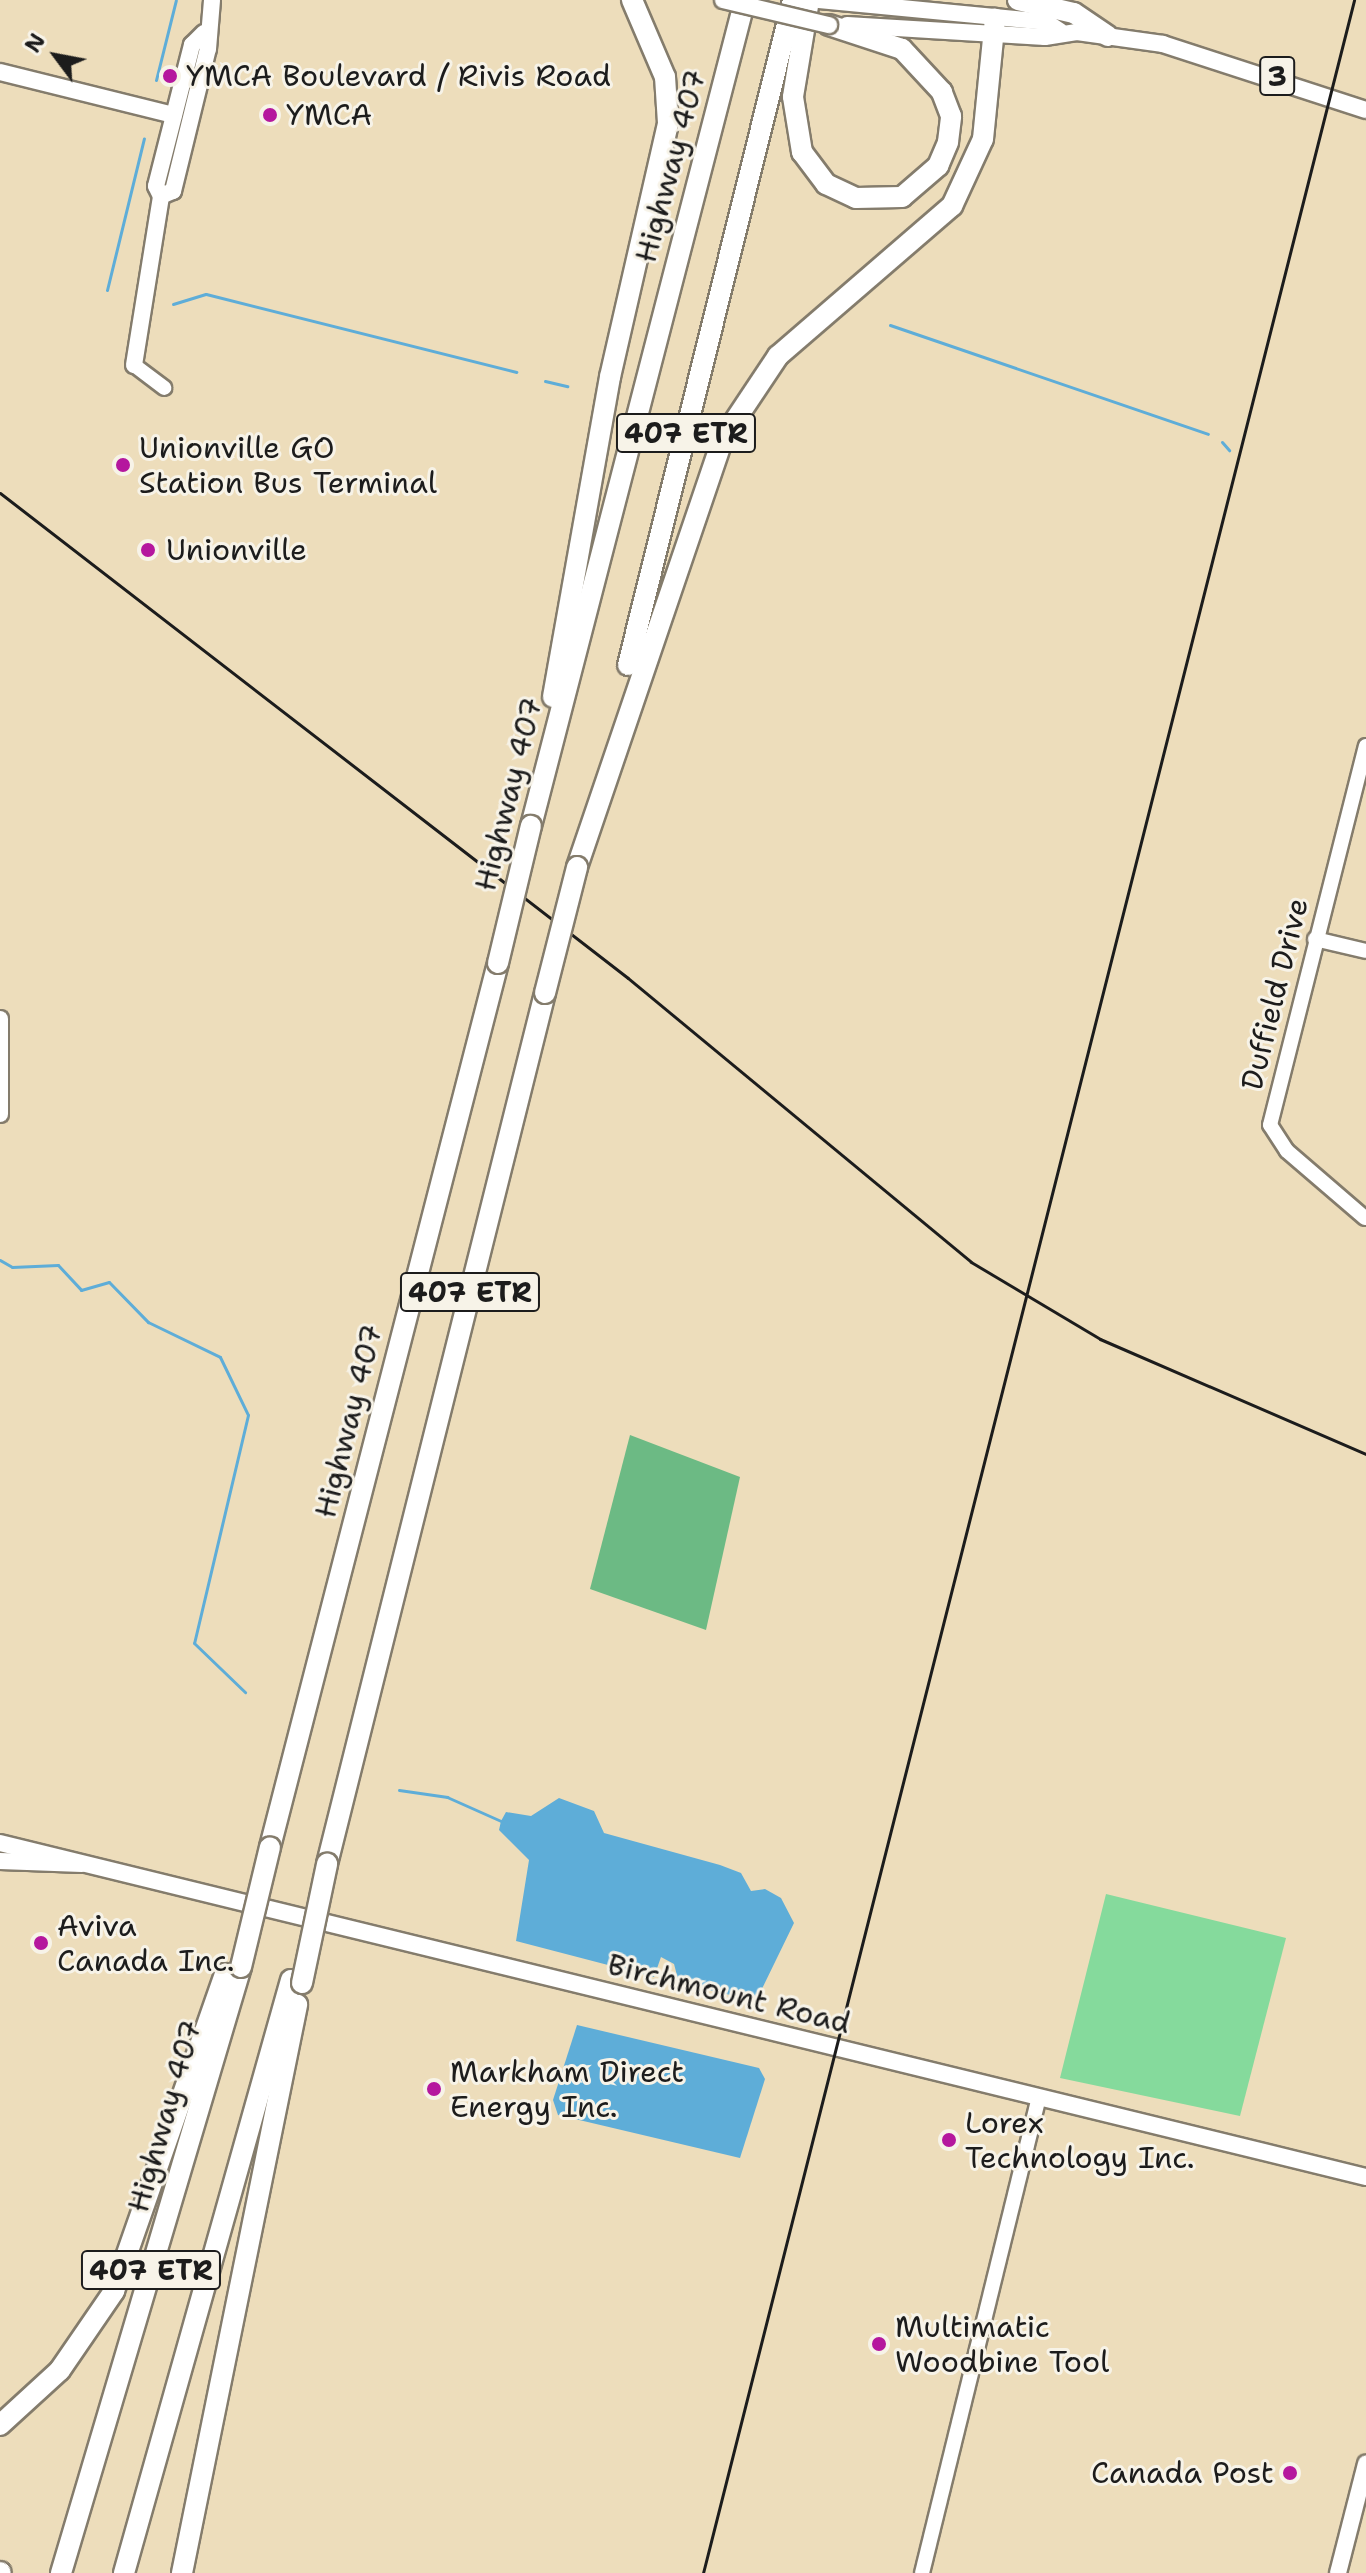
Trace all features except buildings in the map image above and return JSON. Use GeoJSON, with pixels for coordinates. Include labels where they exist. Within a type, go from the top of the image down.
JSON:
{"type":"FeatureCollection","features":[{"type":"Feature","properties":{"kind":"highway"},"geometry":{"type":"LineString","coordinates":[[531,826],[610,377],[668,123],[665,77],[632,0]]}},
{"type":"Feature","properties":{"kind":"highway"},"geometry":{"type":"LineString","coordinates":[[737,0],[739,26]]}},
{"type":"Feature","properties":{"kind":"highway","name":"Highway 407"},"geometry":{"type":"LineString","coordinates":[[61,2573],[270,1847],[745,0]]}},
{"type":"Feature","properties":{"kind":"highway","name":"407 ETR"},"geometry":{"type":"LineString","coordinates":[[124,2573],[296,1982],[327,1864],[793,0]]}},
{"type":"Feature","properties":{"kind":"highway"},"geometry":{"type":"LineString","coordinates":[[809,0],[793,97],[802,152],[826,184],[856,198],[902,197],[938,166],[948,142],[951,116],[942,92],[902,49],[829,25]]}},
{"type":"Feature","properties":{"kind":"highway"},"geometry":{"type":"LineString","coordinates":[[1018,0],[1074,13],[1108,36]]}},
{"type":"Feature","properties":{"kind":"highway"},"geometry":{"type":"LineString","coordinates":[[577,867],[722,440],[778,356],[952,206],[983,139],[995,26]]}},
{"type":"Feature","properties":{"kind":"highway"},"geometry":{"type":"LineString","coordinates":[[0,2425],[60,2370],[114,2291],[235,1965]]}},
{"type":"Feature","properties":{"kind":"highway"},"geometry":{"type":"LineString","coordinates":[[182,2573],[296,1982]]}},
{"type":"Feature","properties":{"kind":"main road"},"geometry":{"type":"LineString","coordinates":[[161,196],[173,191],[208,49],[204,33],[212,0]]}},
{"type":"Feature","properties":{"kind":"main road","name":"3"},"geometry":{"type":"LineString","coordinates":[[723,0],[829,25],[995,26]]}},
{"type":"Feature","properties":{"kind":"main road","name":"3"},"geometry":{"type":"LineString","coordinates":[[819,0],[995,26],[1045,37],[1060,31],[1108,36],[1244,65],[1366,110]]}},
{"type":"Feature","properties":{"kind":"main road"},"geometry":{"type":"LineString","coordinates":[[134,365],[161,196],[156,186],[192,45],[204,33]]}},
{"type":"Feature","properties":{"kind":"main road"},"geometry":{"type":"LineString","coordinates":[[0,72],[174,115]]}},
{"type":"Feature","properties":{"kind":"main road"},"geometry":{"type":"LineString","coordinates":[[0,1019],[0,1114]]}},
{"type":"Feature","properties":{"kind":"main road","name":"Birchmount Road"},"geometry":{"type":"LineString","coordinates":[[0,1843],[1365,2180]]}},
{"type":"Feature","properties":{"kind":"main road","name":"Birchmount Road"},"geometry":{"type":"LineString","coordinates":[[0,1861],[83,1864]]}},
{"type":"Feature","properties":{"kind":"main road"},"geometry":{"type":"LineString","coordinates":[[1338,2573],[1366,2464]]}},
{"type":"Feature","properties":{"kind":"street"},"geometry":{"type":"LineString","coordinates":[[174,115],[191,119]]}},
{"type":"Feature","properties":{"kind":"street"},"geometry":{"type":"LineString","coordinates":[[134,365],[164,388]]}},
{"type":"Feature","properties":{"kind":"street","name":"Duffield Drive"},"geometry":{"type":"LineString","coordinates":[[1365,1218],[1287,1151],[1270,1125],[1366,746]]}},
{"type":"Feature","properties":{"kind":"street"},"geometry":{"type":"LineString","coordinates":[[1315,939],[1366,951]]}},
{"type":"Feature","properties":{"kind":"street"},"geometry":{"type":"LineString","coordinates":[[922,2573],[1039,2098]]}},
{"type":"Feature","properties":{"kind":"green space"},"geometry":{"type":"Polygon","coordinates":[[[630,1435],[740,1477],[706,1630],[590,1589],[630,1435]]]}},
{"type":"Feature","properties":{"kind":"green space"},"geometry":{"type":"Polygon","coordinates":[[[1106,1894],[1286,1938],[1240,2116],[1060,2078],[1106,1894]]]}},
{"type":"Feature","properties":{"kind":"water"},"geometry":{"type":"Polygon","coordinates":[[[559,1798],[594,1811],[604,1833],[720,1865],[741,1873],[751,1891],[765,1889],[781,1898],[794,1923],[756,2001],[679,1983],[674,1964],[661,1957],[654,1977],[516,1941],[529,1860],[499,1830],[501,1821],[506,1812],[531,1816],[559,1798]]]}},
{"type":"Feature","properties":{"kind":"water"},"geometry":{"type":"Polygon","coordinates":[[[577,2025],[759,2068],[765,2079],[740,2158],[558,2115],[553,2100],[577,2025]]]}},
{"type":"Feature","properties":{"kind":"waterway"},"geometry":{"type":"LineString","coordinates":[[156,80],[176,0]]}},
{"type":"Feature","properties":{"kind":"waterway"},"geometry":{"type":"LineString","coordinates":[[107,290],[144,138]]}},
{"type":"Feature","properties":{"kind":"waterway"},"geometry":{"type":"LineString","coordinates":[[173,304],[206,294],[516,372]]}},
{"type":"Feature","properties":{"kind":"waterway"},"geometry":{"type":"LineString","coordinates":[[890,325],[1208,434]]}},
{"type":"Feature","properties":{"kind":"waterway"},"geometry":{"type":"LineString","coordinates":[[545,381],[567,386]]}},
{"type":"Feature","properties":{"kind":"waterway"},"geometry":{"type":"LineString","coordinates":[[1222,442],[1229,450]]}},
{"type":"Feature","properties":{"kind":"waterway"},"geometry":{"type":"LineString","coordinates":[[0,1260],[12,1267],[58,1265],[81,1290],[109,1282],[148,1322],[220,1357],[248,1415],[194,1643],[245,1692]]}},
{"type":"Feature","properties":{"kind":"waterway"},"geometry":{"type":"LineString","coordinates":[[399,1790],[447,1797],[501,1821]]}},
{"type":"Feature","properties":{"kind":"railway"},"geometry":{"type":"LineString","coordinates":[[703,2573],[1354,0]]}},
{"type":"Feature","properties":{"kind":"railway"},"geometry":{"type":"LineString","coordinates":[[0,493],[628,978],[971,1262],[1100,1339],[1366,1454]]}},
{"type":"Feature","properties":{"kind":"place","name":"YMCA Boulevard / Rivis Road"},"geometry":{"type":"Point","coordinates":[170,76]}},
{"type":"Feature","properties":{"kind":"place","name":"YMCA"},"geometry":{"type":"Point","coordinates":[270,115]}},
{"type":"Feature","properties":{"kind":"place","name":"Unionville GO Station Bus Terminal"},"geometry":{"type":"Point","coordinates":[123,465]}},
{"type":"Feature","properties":{"kind":"place","name":"Unionville"},"geometry":{"type":"Point","coordinates":[148,550]}},
{"type":"Feature","properties":{"kind":"place","name":"Aviva Canada Inc."},"geometry":{"type":"Point","coordinates":[41,1943]}},
{"type":"Feature","properties":{"kind":"place","name":"Markham Direct Energy Inc."},"geometry":{"type":"Point","coordinates":[434,2089]}},
{"type":"Feature","properties":{"kind":"place","name":"Lorex Technology Inc."},"geometry":{"type":"Point","coordinates":[949,2140]}},
{"type":"Feature","properties":{"kind":"place","name":"Multimatic Woodbine Tool"},"geometry":{"type":"Point","coordinates":[879,2344]}},
{"type":"Feature","properties":{"kind":"place","name":"Canada Post"},"geometry":{"type":"Point","coordinates":[1290,2473]}}]}
